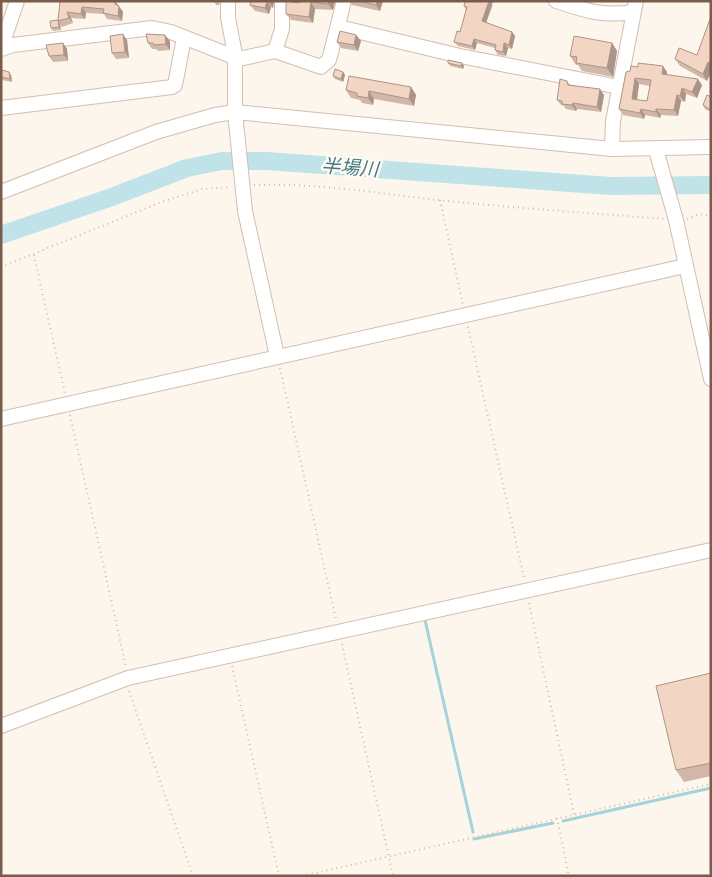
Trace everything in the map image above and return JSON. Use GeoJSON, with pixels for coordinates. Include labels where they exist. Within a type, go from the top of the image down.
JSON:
{"type":"FeatureCollection","features":[{"type":"Feature","properties":{"kind":"street"},"geometry":{"type":"LineString","coordinates":[[1,48],[17,1]]}},
{"type":"Feature","properties":{"kind":"street"},"geometry":{"type":"LineString","coordinates":[[228,1],[245,211],[277,356]]}},
{"type":"Feature","properties":{"kind":"street"},"geometry":{"type":"LineString","coordinates":[[275,51],[282,29],[282,1]]}},
{"type":"Feature","properties":{"kind":"street"},"geometry":{"type":"LineString","coordinates":[[1,48],[13,44],[152,28],[243,60],[275,51],[317,66],[324,66],[329,60],[339,27],[344,1]]}},
{"type":"Feature","properties":{"kind":"street"},"geometry":{"type":"LineString","coordinates":[[556,1],[583,11],[612,14],[635,6]]}},
{"type":"Feature","properties":{"kind":"street"},"geometry":{"type":"LineString","coordinates":[[612,149],[613,121],[635,6]]}},
{"type":"Feature","properties":{"kind":"street"},"geometry":{"type":"LineString","coordinates":[[339,27],[460,56],[619,87]]}},
{"type":"Feature","properties":{"kind":"street"},"geometry":{"type":"LineString","coordinates":[[1,108],[172,87],[175,85],[184,38]]}},
{"type":"Feature","properties":{"kind":"street"},"geometry":{"type":"LineString","coordinates":[[1,192],[156,132],[215,115],[236,115],[657,152],[711,147]]}},
{"type":"Feature","properties":{"kind":"street"},"geometry":{"type":"LineString","coordinates":[[657,152],[675,218],[711,379]]}},
{"type":"Feature","properties":{"kind":"street"},"geometry":{"type":"LineString","coordinates":[[1,419],[685,266]]}},
{"type":"Feature","properties":{"kind":"street"},"geometry":{"type":"LineString","coordinates":[[1,726],[128,682],[229,656],[711,550]]}},
{"type":"Feature","properties":{"kind":"path"},"geometry":{"type":"LineString","coordinates":[[1,267],[164,201],[202,189],[242,184],[302,185],[440,200],[675,218],[700,214],[711,216]]}},
{"type":"Feature","properties":{"kind":"path"},"geometry":{"type":"LineString","coordinates":[[440,200],[574,814]]}},
{"type":"Feature","properties":{"kind":"path"},"geometry":{"type":"LineString","coordinates":[[34,255],[128,682],[193,876]]}},
{"type":"Feature","properties":{"kind":"path"},"geometry":{"type":"LineString","coordinates":[[277,356],[393,876]]}},
{"type":"Feature","properties":{"kind":"path"},"geometry":{"type":"LineString","coordinates":[[229,656],[279,876]]}},
{"type":"Feature","properties":{"kind":"path"},"geometry":{"type":"LineString","coordinates":[[302,876],[711,784]]}},
{"type":"Feature","properties":{"kind":"path"},"geometry":{"type":"LineString","coordinates":[[557,818],[569,876]]}},
{"type":"Feature","properties":{"kind":"building"},"geometry":{"type":"Polygon","coordinates":[[[60,1],[115,1],[115,4],[119,6],[118,16],[103,13],[104,9],[82,7],[81,14],[67,12],[69,18],[58,21],[60,1]]]}},
{"type":"Feature","properties":{"kind":"building"},"geometry":{"type":"Polygon","coordinates":[[[251,1],[267,1],[265,8],[250,5],[251,1]]]}},
{"type":"Feature","properties":{"kind":"building"},"geometry":{"type":"Polygon","coordinates":[[[286,1],[299,3],[299,1],[329,1],[328,4],[311,2],[309,17],[286,14],[286,1]]]}},
{"type":"Feature","properties":{"kind":"building"},"geometry":{"type":"Polygon","coordinates":[[[359,1],[377,1],[376,5],[359,1]]]}},
{"type":"Feature","properties":{"kind":"building"},"geometry":{"type":"Polygon","coordinates":[[[465,1],[489,1],[482,21],[512,32],[509,45],[504,43],[503,52],[495,50],[496,45],[474,39],[472,46],[454,42],[457,31],[460,32],[467,7],[464,6],[465,1]]]}},
{"type":"Feature","properties":{"kind":"building"},"geometry":{"type":"Polygon","coordinates":[[[710,19],[711,63],[708,62],[703,74],[675,59],[679,48],[697,55],[710,19]]]}},
{"type":"Feature","properties":{"kind":"building"},"geometry":{"type":"Polygon","coordinates":[[[58,20],[59,27],[51,28],[50,21],[58,20]]]}},
{"type":"Feature","properties":{"kind":"building"},"geometry":{"type":"Polygon","coordinates":[[[340,31],[356,35],[354,45],[337,42],[340,31]]]}},
{"type":"Feature","properties":{"kind":"building"},"geometry":{"type":"Polygon","coordinates":[[[123,34],[125,52],[112,53],[110,36],[123,34]]]}},
{"type":"Feature","properties":{"kind":"building"},"geometry":{"type":"Polygon","coordinates":[[[146,34],[165,35],[166,44],[154,45],[153,43],[148,43],[146,34]]]}},
{"type":"Feature","properties":{"kind":"building"},"geometry":{"type":"Polygon","coordinates":[[[574,36],[612,43],[607,68],[576,63],[577,57],[570,56],[574,36]]]}},
{"type":"Feature","properties":{"kind":"building"},"geometry":{"type":"Polygon","coordinates":[[[63,43],[64,55],[49,56],[46,45],[63,43]]]}},
{"type":"Feature","properties":{"kind":"building"},"geometry":{"type":"Polygon","coordinates":[[[448,60],[462,63],[461,66],[448,63],[448,60]]]}},
{"type":"Feature","properties":{"kind":"building"},"geometry":{"type":"Polygon","coordinates":[[[638,63],[663,66],[662,74],[698,79],[692,92],[682,88],[680,96],[677,95],[674,110],[656,109],[656,112],[641,109],[640,113],[619,109],[626,72],[630,71],[631,66],[638,67],[638,63]],[[635,78],[632,99],[647,101],[651,80],[635,78]]]}},
{"type":"Feature","properties":{"kind":"building"},"geometry":{"type":"Polygon","coordinates":[[[335,69],[343,72],[341,79],[333,76],[335,69]]]}},
{"type":"Feature","properties":{"kind":"building"},"geometry":{"type":"Polygon","coordinates":[[[2,70],[9,72],[10,79],[1,77],[2,70]]]}},
{"type":"Feature","properties":{"kind":"building"},"geometry":{"type":"Polygon","coordinates":[[[349,76],[411,87],[409,99],[369,91],[368,98],[357,96],[357,93],[346,90],[349,76]]]}},
{"type":"Feature","properties":{"kind":"building"},"geometry":{"type":"Polygon","coordinates":[[[560,79],[567,81],[568,85],[600,89],[597,107],[573,103],[572,105],[562,104],[562,101],[557,100],[560,79]]]}},
{"type":"Feature","properties":{"kind":"building"},"geometry":{"type":"Polygon","coordinates":[[[707,95],[711,97],[711,110],[703,105],[707,95]]]}},
{"type":"Feature","properties":{"kind":"building"},"geometry":{"type":"Polygon","coordinates":[[[711,673],[711,763],[676,770],[656,686],[711,673]]]}},
{"type":"Feature","properties":{"kind":"waterway","name":"半場川"},"geometry":{"type":"LineString","coordinates":[[1,235],[109,198],[187,168],[222,161],[267,161],[611,186],[711,185]]}},
{"type":"Feature","properties":{"kind":"waterway"},"geometry":{"type":"LineString","coordinates":[[421,619],[425,620],[473,832]]}},
{"type":"Feature","properties":{"kind":"waterway"},"geometry":{"type":"LineString","coordinates":[[563,821],[711,788]]}},
{"type":"Feature","properties":{"kind":"waterway"},"geometry":{"type":"LineString","coordinates":[[474,839],[553,823]]}}]}
